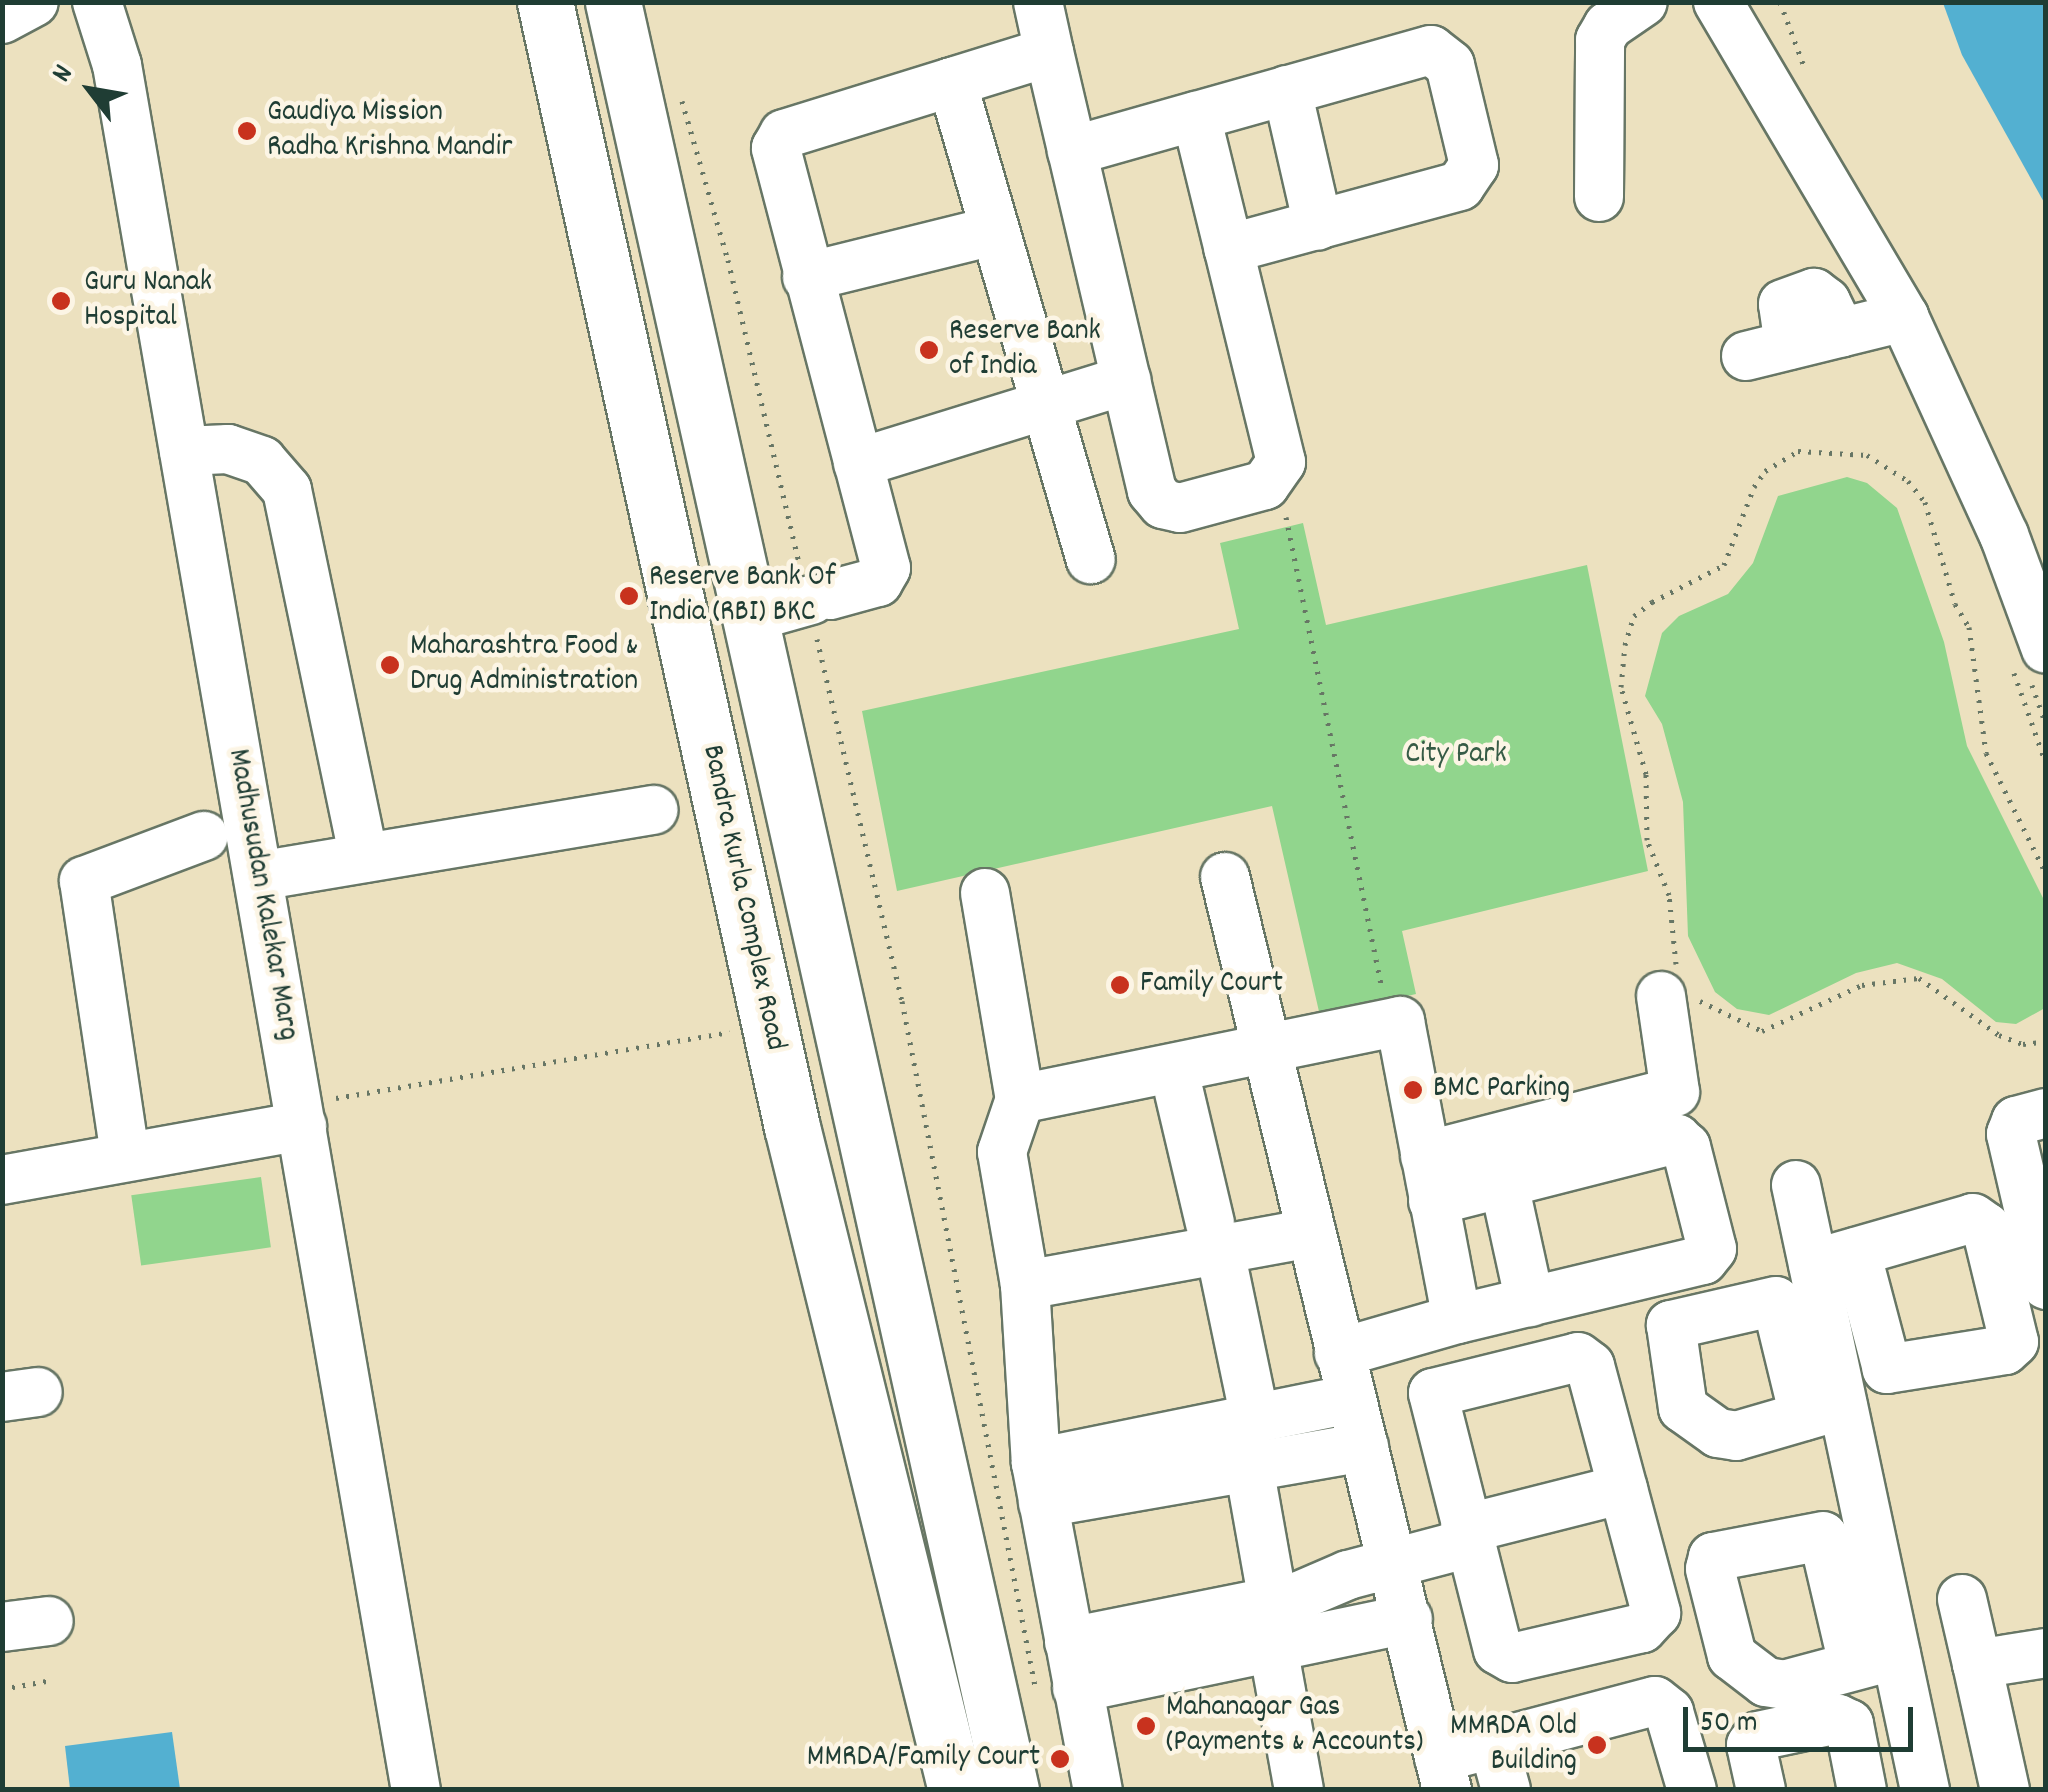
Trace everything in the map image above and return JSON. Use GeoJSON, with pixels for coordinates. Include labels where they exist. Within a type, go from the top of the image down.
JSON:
{"type":"FeatureCollection","features":[{"type":"Feature","properties":{"kind":"main road","name":"Bandra Kurla Complex Road"},"geometry":{"type":"LineString","coordinates":[[545,2],[792,1127],[956,1790]]}},
{"type":"Feature","properties":{"kind":"main road"},"geometry":{"type":"LineString","coordinates":[[613,2],[1012,1790]]}},
{"type":"Feature","properties":{"kind":"street"},"geometry":{"type":"LineString","coordinates":[[2,19],[34,2]]}},
{"type":"Feature","properties":{"kind":"street","name":"Madhusudan Kalekar Marg"},"geometry":{"type":"LineString","coordinates":[[97,2],[114,49],[416,1790]]}},
{"type":"Feature","properties":{"kind":"street"},"geometry":{"type":"LineString","coordinates":[[1038,2],[1152,491],[1163,504],[1180,508],[1278,475],[1281,462],[1196,116]]}},
{"type":"Feature","properties":{"kind":"street"},"geometry":{"type":"LineString","coordinates":[[1599,197],[1600,40],[1608,26],[1644,2]]}},
{"type":"Feature","properties":{"kind":"street"},"geometry":{"type":"LineString","coordinates":[[1718,2],[1786,155],[1904,318],[2004,534],[2046,649]]}},
{"type":"Feature","properties":{"kind":"street"},"geometry":{"type":"LineString","coordinates":[[1072,151],[1431,50],[1444,54],[1474,164],[1460,186],[1228,249]]}},
{"type":"Feature","properties":{"kind":"street"},"geometry":{"type":"LineString","coordinates":[[748,618],[878,582],[886,568],[775,162],[784,134],[1049,52]]}},
{"type":"Feature","properties":{"kind":"street"},"geometry":{"type":"LineString","coordinates":[[952,82],[1091,559]]}},
{"type":"Feature","properties":{"kind":"street"},"geometry":{"type":"LineString","coordinates":[[1288,90],[1318,225]]}},
{"type":"Feature","properties":{"kind":"street"},"geometry":{"type":"LineString","coordinates":[[807,277],[993,232]]}},
{"type":"Feature","properties":{"kind":"street"},"geometry":{"type":"LineString","coordinates":[[1768,350],[1904,318]]}},
{"type":"Feature","properties":{"kind":"street"},"geometry":{"type":"LineString","coordinates":[[858,463],[1126,380]]}},
{"type":"Feature","properties":{"kind":"street"},"geometry":{"type":"LineString","coordinates":[[184,451],[228,449],[262,461],[288,490],[364,858]]}},
{"type":"Feature","properties":{"kind":"street"},"geometry":{"type":"LineString","coordinates":[[258,876],[654,810]]}},
{"type":"Feature","properties":{"kind":"street"},"geometry":{"type":"LineString","coordinates":[[125,1155],[84,881],[204,836]]}},
{"type":"Feature","properties":{"kind":"street"},"geometry":{"type":"LineString","coordinates":[[1225,877],[1443,1774],[1493,1743],[1655,1701],[1669,1712],[1692,1790]]}},
{"type":"Feature","properties":{"kind":"street"},"geometry":{"type":"LineString","coordinates":[[986,893],[1014,1112],[1002,1152],[1023,1271],[1039,1483],[1069,1642],[1057,1691],[1098,1790]]}},
{"type":"Feature","properties":{"kind":"street"},"geometry":{"type":"LineString","coordinates":[[1429,1179],[1676,1092],[1676,988]]}},
{"type":"Feature","properties":{"kind":"street"},"geometry":{"type":"LineString","coordinates":[[1014,1112],[1179,1092],[1400,1021],[1457,1318]]}},
{"type":"Feature","properties":{"kind":"street"},"geometry":{"type":"LineString","coordinates":[[1014,1112],[1269,1063]]}},
{"type":"Feature","properties":{"kind":"street"},"geometry":{"type":"LineString","coordinates":[[1179,1092],[1246,1409]]}},
{"type":"Feature","properties":{"kind":"street"},"geometry":{"type":"LineString","coordinates":[[2046,1113],[2016,1121],[2011,1134],[2046,1285]]}},
{"type":"Feature","properties":{"kind":"street"},"geometry":{"type":"LineString","coordinates":[[2,1180],[300,1115]]}},
{"type":"Feature","properties":{"kind":"street"},"geometry":{"type":"LineString","coordinates":[[1340,1353],[1457,1318],[1703,1260],[1712,1249],[1686,1147],[1677,1139],[1504,1184],[1429,1179]]}},
{"type":"Feature","properties":{"kind":"street"},"geometry":{"type":"LineString","coordinates":[[1504,1184],[1530,1302]]}},
{"type":"Feature","properties":{"kind":"street"},"geometry":{"type":"LineString","coordinates":[[1796,1185],[1835,1258],[1824,1410],[1875,1659],[1908,1712],[1925,1790]]}},
{"type":"Feature","properties":{"kind":"street"},"geometry":{"type":"LineString","coordinates":[[1023,1271],[1213,1258],[1307,1219]]}},
{"type":"Feature","properties":{"kind":"street"},"geometry":{"type":"LineString","coordinates":[[1578,1357],[1590,1366],[1656,1613],[1642,1628],[1503,1655],[1465,1529],[1433,1394],[1578,1357]]}},
{"type":"Feature","properties":{"kind":"street"},"geometry":{"type":"LineString","coordinates":[[1039,1483],[1246,1409],[1351,1399]]}},
{"type":"Feature","properties":{"kind":"street"},"geometry":{"type":"LineString","coordinates":[[1039,1483],[1249,1467],[1364,1446]]}},
{"type":"Feature","properties":{"kind":"street"},"geometry":{"type":"LineString","coordinates":[[1249,1467],[1299,1790]]}},
{"type":"Feature","properties":{"kind":"street"},"geometry":{"type":"LineString","coordinates":[[1057,1691],[1273,1624],[1391,1550],[1623,1489]]}},
{"type":"Feature","properties":{"kind":"street"},"geometry":{"type":"LineString","coordinates":[[1962,1599],[2005,1790]]}},
{"type":"Feature","properties":{"kind":"street"},"geometry":{"type":"LineString","coordinates":[[1069,1642],[1273,1624],[1408,1619]]}},
{"type":"Feature","properties":{"kind":"street"},"geometry":{"type":"LineString","coordinates":[[1908,1712],[2046,1653]]}},
{"type":"Feature","properties":{"kind":"street"},"geometry":{"type":"LineString","coordinates":[[1761,1790],[1751,1745],[1758,1736],[1838,1719],[1849,1724],[1862,1790]]}},
{"type":"Feature","properties":{"kind":"street"},"geometry":{"type":"LineString","coordinates":[[1493,1743],[1506,1790]]}},
{"type":"Feature","properties":{"kind":"path"},"geometry":{"type":"LineString","coordinates":[[680,94],[728,260],[816,598],[1057,1691]]}},
{"type":"Feature","properties":{"kind":"path"},"geometry":{"type":"LineString","coordinates":[[2046,874],[2023,840],[1986,753],[1969,627],[1955,604],[1925,502],[1908,482],[1868,454],[1798,451],[1783,456],[1754,487],[1724,565],[1643,609],[1624,645],[1620,687],[1646,774],[1647,840],[1668,896],[1676,988],[1762,1031],[1862,984],[1919,978],[2000,1035],[2023,1044],[2046,1041]]}},
{"type":"Feature","properties":{"kind":"path"},"geometry":{"type":"LineString","coordinates":[[1278,475],[1390,1024]]}},
{"type":"Feature","properties":{"kind":"path"},"geometry":{"type":"LineString","coordinates":[[300,1115],[746,1029]]}},
{"type":"Feature","properties":{"kind":"path"},"geometry":{"type":"LineString","coordinates":[[2,1689],[46,1680]]}},
{"type":"Feature","properties":{"kind":"green space"},"geometry":{"type":"Polygon","coordinates":[[[1847,477],[1867,483],[1897,508],[1944,642],[1967,746],[2045,902],[2045,1008],[2016,1024],[1996,1022],[1942,979],[1897,963],[1856,973],[1769,1015],[1737,1009],[1715,992],[1688,936],[1683,802],[1662,724],[1645,696],[1662,633],[1679,616],[1728,594],[1753,563],[1778,496],[1847,477]]]}},
{"type":"Feature","properties":{"kind":"green space","name":"City Park"},"geometry":{"type":"Polygon","coordinates":[[[1303,523],[1326,625],[1587,565],[1648,871],[1402,931],[1416,994],[1320,1016],[1272,806],[897,891],[862,711],[1239,629],[1220,543],[1303,523]]]}},
{"type":"Feature","properties":{"kind":"green space"},"geometry":{"type":"Polygon","coordinates":[[[261,1177],[271,1247],[141,1266],[131,1195],[261,1177]]]}},
{"type":"Feature","properties":{"kind":"water"},"geometry":{"type":"Polygon","coordinates":[[[1943,3],[2045,3],[2045,204],[1962,55],[1943,3]]]}},
{"type":"Feature","properties":{"kind":"water"},"geometry":{"type":"Polygon","coordinates":[[[172,1732],[180,1789],[70,1789],[65,1746],[172,1732]]]}},
{"type":"Feature","properties":{"kind":"place","name":"Gaudiya Mission Radha Krishna Mandir"},"geometry":{"type":"Point","coordinates":[247,131]}},
{"type":"Feature","properties":{"kind":"place","name":"Guru Nanak Hospital"},"geometry":{"type":"Point","coordinates":[61,301]}},
{"type":"Feature","properties":{"kind":"place","name":"Reserve Bank of India"},"geometry":{"type":"Point","coordinates":[929,350]}},
{"type":"Feature","properties":{"kind":"place","name":"Reserve Bank Of India (RBI) BKC"},"geometry":{"type":"Point","coordinates":[629,596]}},
{"type":"Feature","properties":{"kind":"place","name":"Maharashtra Food & Drug Administration"},"geometry":{"type":"Point","coordinates":[390,665]}},
{"type":"Feature","properties":{"kind":"place","name":"Family Court"},"geometry":{"type":"Point","coordinates":[1120,985]}},
{"type":"Feature","properties":{"kind":"place","name":"BMC Parking"},"geometry":{"type":"Point","coordinates":[1413,1090]}},
{"type":"Feature","properties":{"kind":"place","name":"Mahanagar Gas (Payments & Accounts)"},"geometry":{"type":"Point","coordinates":[1146,1726]}},
{"type":"Feature","properties":{"kind":"place","name":"MMRDA Old Building"},"geometry":{"type":"Point","coordinates":[1597,1745]}},
{"type":"Feature","properties":{"kind":"place","name":"MMRDA/Family Court"},"geometry":{"type":"Point","coordinates":[1060,1759]}}]}
